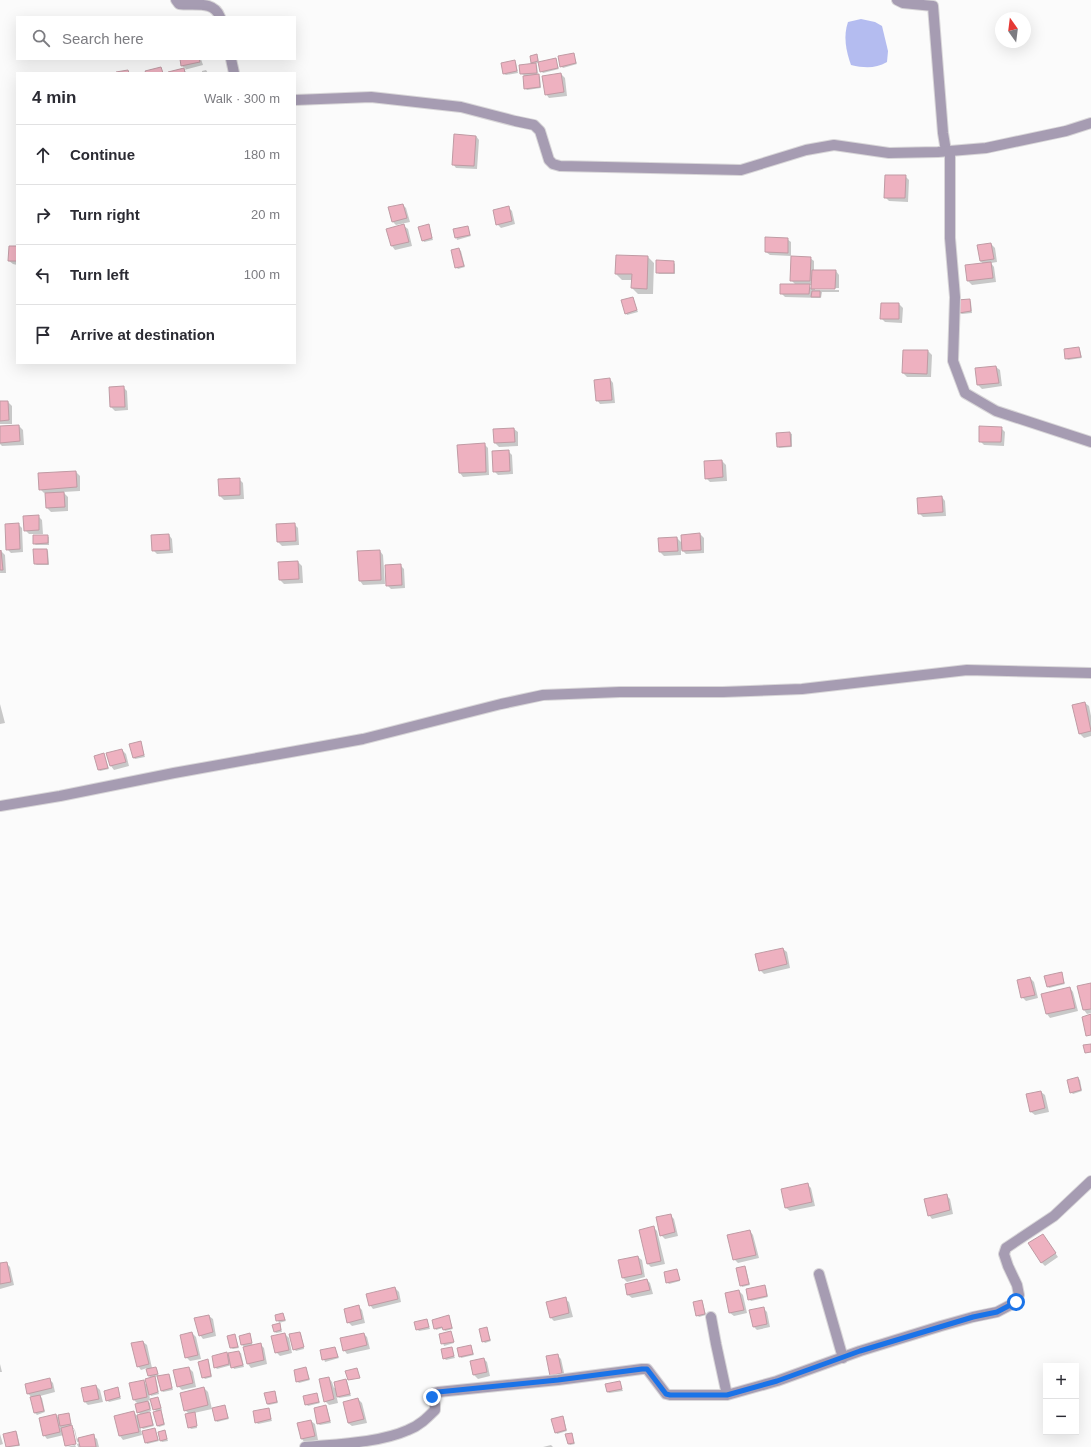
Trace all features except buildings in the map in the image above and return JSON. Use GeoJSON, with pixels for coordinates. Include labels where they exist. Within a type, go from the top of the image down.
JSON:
{"type":"FeatureCollection","features":[{"type":"Feature","properties":{"kind":"street"},"geometry":{"type":"LineString","coordinates":[[176,0],[179,4],[187,5],[207,3],[213,7],[219,16]]}},
{"type":"Feature","properties":{"kind":"street"},"geometry":{"type":"LineString","coordinates":[[897,0],[903,3],[933,6],[942,125],[948,151],[950,238],[955,297],[953,361],[965,393],[996,411],[1091,442]]}},
{"type":"Feature","properties":{"kind":"street"},"geometry":{"type":"LineString","coordinates":[[231,60],[234,72]]}},
{"type":"Feature","properties":{"kind":"street"},"geometry":{"type":"LineString","coordinates":[[296,100],[370,97],[462,107],[534,125],[540,131],[549,160],[560,166],[741,170],[806,150],[834,145],[890,152],[948,151],[986,148],[1066,131],[1091,123]]}},
{"type":"Feature","properties":{"kind":"street"},"geometry":{"type":"LineString","coordinates":[[0,806],[363,739],[501,704],[543,695],[620,692],[802,690],[967,670],[1091,673]]}},
{"type":"Feature","properties":{"kind":"street"},"geometry":{"type":"LineString","coordinates":[[304,1447],[343,1444],[375,1439],[408,1430],[423,1422],[435,1410],[432,1395],[438,1392],[647,1369],[666,1394],[727,1395],[777,1381],[860,1351],[941,1326],[997,1312],[1016,1302],[1019,1295],[1017,1285],[1004,1254],[1006,1248],[1054,1216],[1091,1181]]}},
{"type":"Feature","properties":{"kind":"street"},"geometry":{"type":"LineString","coordinates":[[819,1274],[843,1358]]}},
{"type":"Feature","properties":{"kind":"street"},"geometry":{"type":"LineString","coordinates":[[712,1316],[716,1344],[727,1395]]}},
{"type":"Feature","properties":{"kind":"water"},"geometry":{"type":"Polygon","coordinates":[[[861,19],[875,22],[882,26],[888,51],[887,62],[878,66],[869,67],[851,65],[846,44],[846,27],[848,22],[861,19]]]}},
{"type":"Feature","properties":{"kind":"route"},"geometry":{"type":"LineString","coordinates":[[432,1397],[434,1393],[438,1392],[558,1380],[642,1369],[647,1369],[653,1375],[666,1394],[727,1395],[777,1381],[860,1351],[941,1326],[997,1312],[1016,1302]]}}]}
